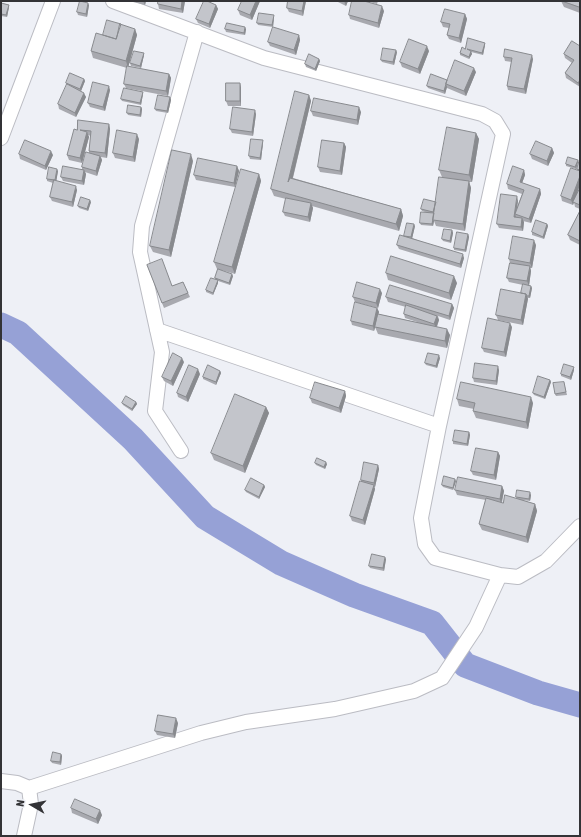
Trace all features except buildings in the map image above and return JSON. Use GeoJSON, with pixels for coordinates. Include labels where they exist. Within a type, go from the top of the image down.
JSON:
{"type":"FeatureCollection","features":[{"type":"Feature","properties":{"kind":"street"},"geometry":{"type":"LineString","coordinates":[[1,138],[53,1]]}},
{"type":"Feature","properties":{"kind":"street"},"geometry":{"type":"LineString","coordinates":[[113,1],[264,58],[482,114],[495,121],[504,134],[438,426],[421,518],[425,544],[435,558],[500,575],[518,577],[546,561],[580,526]]}},
{"type":"Feature","properties":{"kind":"street"},"geometry":{"type":"LineString","coordinates":[[181,451],[155,411],[162,352],[140,252],[142,226],[197,32]]}},
{"type":"Feature","properties":{"kind":"street"},"geometry":{"type":"LineString","coordinates":[[157,330],[438,426]]}},
{"type":"Feature","properties":{"kind":"street"},"geometry":{"type":"LineString","coordinates":[[1,781],[17,783],[29,788],[201,733],[246,722],[335,709],[414,691],[442,678],[476,627],[500,575]]}},
{"type":"Feature","properties":{"kind":"street"},"geometry":{"type":"LineString","coordinates":[[24,836],[31,804],[29,788]]}},
{"type":"Feature","properties":{"kind":"waterway"},"geometry":{"type":"LineString","coordinates":[[1,325],[18,333],[133,439],[205,517],[281,563],[354,595],[432,623],[465,665],[538,693],[580,705]]}}]}
